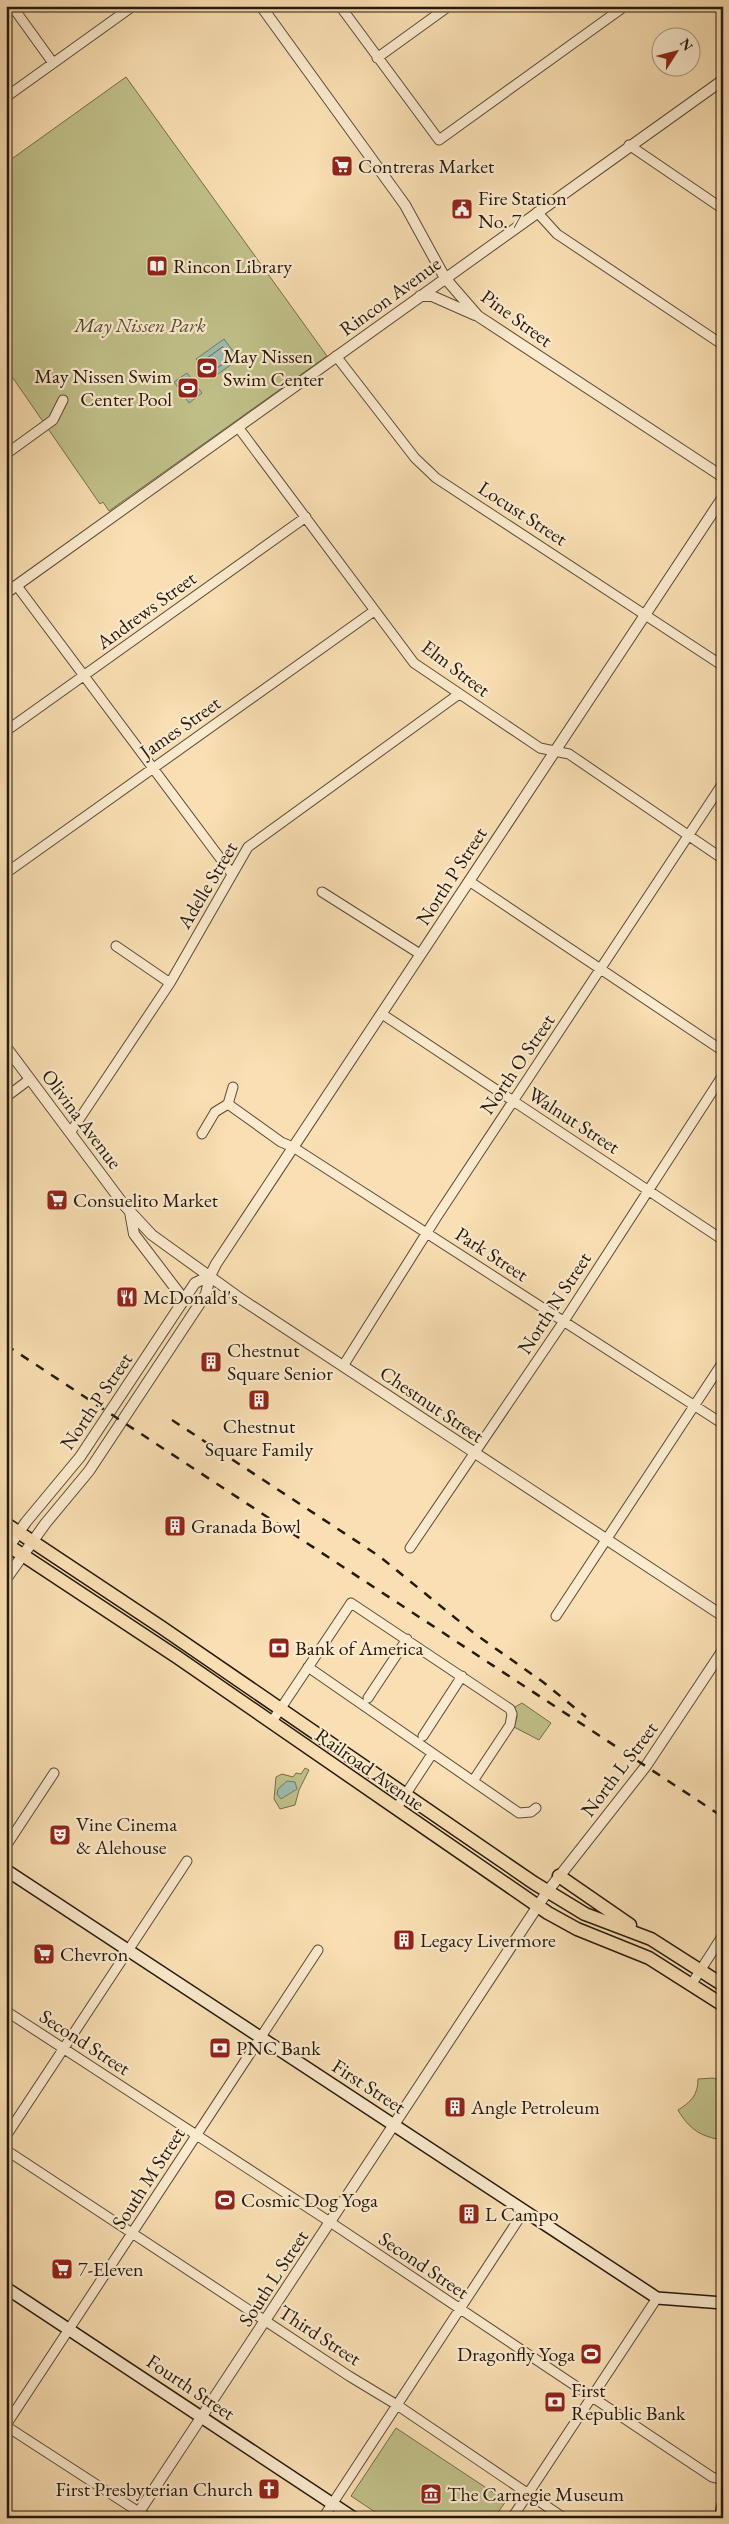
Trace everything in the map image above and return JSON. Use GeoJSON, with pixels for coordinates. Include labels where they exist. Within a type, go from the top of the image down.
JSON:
{"type":"FeatureCollection","features":[{"type":"Feature","properties":{"kind":"main road","name":"Railroad Avenue"},"geometry":{"type":"LineString","coordinates":[[6,1524],[547,1892],[585,1914],[651,1939],[723,1985]]}},
{"type":"Feature","properties":{"kind":"main road","name":"Railroad Avenue"},"geometry":{"type":"LineString","coordinates":[[7,1547],[23,1555],[538,1906],[576,1929],[649,1958],[723,2005]]}},
{"type":"Feature","properties":{"kind":"main road","name":"First Street"},"geometry":{"type":"LineString","coordinates":[[6,1870],[657,2298],[723,2303]]}},
{"type":"Feature","properties":{"kind":"main road"},"geometry":{"type":"LineString","coordinates":[[559,1876],[651,1939]]}},
{"type":"Feature","properties":{"kind":"main road","name":"Fourth Street"},"geometry":{"type":"LineString","coordinates":[[6,2288],[354,2518]]}},
{"type":"Feature","properties":{"kind":"main road"},"geometry":{"type":"LineString","coordinates":[[722,2518],[723,2505]]}},
{"type":"Feature","properties":{"kind":"street"},"geometry":{"type":"LineString","coordinates":[[12,6],[53,62]]}},
{"type":"Feature","properties":{"kind":"street"},"geometry":{"type":"LineString","coordinates":[[6,97],[133,6]]}},
{"type":"Feature","properties":{"kind":"street","name":"Pine Street"},"geometry":{"type":"LineString","coordinates":[[261,6],[405,204],[445,278],[478,316],[723,477]]}},
{"type":"Feature","properties":{"kind":"street"},"geometry":{"type":"LineString","coordinates":[[340,6],[439,140],[625,6]]}},
{"type":"Feature","properties":{"kind":"street"},"geometry":{"type":"LineString","coordinates":[[377,58],[449,6]]}},
{"type":"Feature","properties":{"kind":"street","name":"Rincon Avenue"},"geometry":{"type":"LineString","coordinates":[[6,593],[629,145],[723,80]]}},
{"type":"Feature","properties":{"kind":"street"},"geometry":{"type":"LineString","coordinates":[[629,145],[723,209]]}},
{"type":"Feature","properties":{"kind":"street"},"geometry":{"type":"LineString","coordinates":[[537,212],[557,234],[723,345]]}},
{"type":"Feature","properties":{"kind":"street"},"geometry":{"type":"LineString","coordinates":[[420,296],[432,296],[478,316]]}},
{"type":"Feature","properties":{"kind":"street","name":"Locust Street"},"geometry":{"type":"LineString","coordinates":[[336,356],[415,458],[436,478],[645,613],[723,666]]}},
{"type":"Feature","properties":{"kind":"street"},"geometry":{"type":"LineString","coordinates":[[6,454],[53,420],[63,400]]}},
{"type":"Feature","properties":{"kind":"street","name":"Elm Street"},"geometry":{"type":"LineString","coordinates":[[238,427],[414,663],[540,748],[569,754],[723,859]]}},
{"type":"Feature","properties":{"kind":"street","name":"North P Street"},"geometry":{"type":"LineString","coordinates":[[6,1578],[32,1541],[101,1453],[206,1294],[210,1276],[293,1147],[723,497]]}},
{"type":"Feature","properties":{"kind":"street","name":"Andrews Street"},"geometry":{"type":"LineString","coordinates":[[6,731],[306,517]]}},
{"type":"Feature","properties":{"kind":"street"},"geometry":{"type":"LineString","coordinates":[[17,586],[232,874]]}},
{"type":"Feature","properties":{"kind":"street","name":"James Street"},"geometry":{"type":"LineString","coordinates":[[6,873],[374,611]]}},
{"type":"Feature","properties":{"kind":"street","name":"Adelle Street"},"geometry":{"type":"LineString","coordinates":[[70,1133],[170,983],[248,847],[460,694]]}},
{"type":"Feature","properties":{"kind":"street","name":"North O Street"},"geometry":{"type":"LineString","coordinates":[[343,1366],[513,1101],[723,783]]}},
{"type":"Feature","properties":{"kind":"street"},"geometry":{"type":"LineString","coordinates":[[469,881],[602,968],[723,1051]]}},
{"type":"Feature","properties":{"kind":"street"},"geometry":{"type":"LineString","coordinates":[[322,892],[420,954]]}},
{"type":"Feature","properties":{"kind":"street"},"geometry":{"type":"LineString","coordinates":[[116,946],[170,983]]}},
{"type":"Feature","properties":{"kind":"street","name":"Walnut Street"},"geometry":{"type":"LineString","coordinates":[[382,1014],[723,1240]]}},
{"type":"Feature","properties":{"kind":"street","name":"Olivina Avenue"},"geometry":{"type":"LineString","coordinates":[[6,1047],[130,1212]]}},
{"type":"Feature","properties":{"kind":"street","name":"North N Street"},"geometry":{"type":"LineString","coordinates":[[410,1548],[476,1454],[723,1075]]}},
{"type":"Feature","properties":{"kind":"street"},"geometry":{"type":"LineString","coordinates":[[6,1097],[30,1079]]}},
{"type":"Feature","properties":{"kind":"street"},"geometry":{"type":"LineString","coordinates":[[202,1134],[215,1112],[228,1104],[233,1087]]}},
{"type":"Feature","properties":{"kind":"street","name":"Park Street"},"geometry":{"type":"LineString","coordinates":[[228,1104],[281,1142],[293,1147],[723,1424]]}},
{"type":"Feature","properties":{"kind":"street"},"geometry":{"type":"LineString","coordinates":[[130,1212],[134,1234],[179,1293],[182,1302]]}},
{"type":"Feature","properties":{"kind":"street","name":"Chestnut Street"},"geometry":{"type":"LineString","coordinates":[[130,1212],[152,1235],[210,1276],[605,1540],[723,1616]]}},
{"type":"Feature","properties":{"kind":"street","name":"North P Street"},"geometry":{"type":"LineString","coordinates":[[7,1547],[80,1457],[195,1283],[210,1276]]}},
{"type":"Feature","properties":{"kind":"street"},"geometry":{"type":"LineString","coordinates":[[556,1616],[696,1406],[723,1362]]}},
{"type":"Feature","properties":{"kind":"street"},"geometry":{"type":"LineString","coordinates":[[271,1723],[351,1603],[506,1704],[512,1714],[510,1725],[472,1781]]}},
{"type":"Feature","properties":{"kind":"street"},"geometry":{"type":"LineString","coordinates":[[368,1698],[407,1639]]}},
{"type":"Feature","properties":{"kind":"street","name":"North L Street"},"geometry":{"type":"LineString","coordinates":[[538,1906],[559,1876],[646,1766],[723,1650]]}},
{"type":"Feature","properties":{"kind":"street"},"geometry":{"type":"LineString","coordinates":[[308,1667],[519,1813],[531,1812],[536,1808]]}},
{"type":"Feature","properties":{"kind":"street"},"geometry":{"type":"LineString","coordinates":[[423,1736],[462,1676]]}},
{"type":"Feature","properties":{"kind":"street"},"geometry":{"type":"LineString","coordinates":[[396,1809],[432,1754]]}},
{"type":"Feature","properties":{"kind":"street"},"geometry":{"type":"LineString","coordinates":[[6,1846],[54,1773]]}},
{"type":"Feature","properties":{"kind":"street"},"geometry":{"type":"LineString","coordinates":[[6,2136],[187,1860]]}},
{"type":"Feature","properties":{"kind":"street","name":"South L Street"},"geometry":{"type":"LineString","coordinates":[[141,2516],[202,2418],[538,1906]]}},
{"type":"Feature","properties":{"kind":"street"},"geometry":{"type":"LineString","coordinates":[[691,1985],[723,1936]]}},
{"type":"Feature","properties":{"kind":"street","name":"South M Street"},"geometry":{"type":"LineString","coordinates":[[6,2426],[318,1950]]}},
{"type":"Feature","properties":{"kind":"street","name":"Second Street"},"geometry":{"type":"LineString","coordinates":[[6,2011],[330,2222],[712,2477],[723,2480]]}},
{"type":"Feature","properties":{"kind":"street","name":"Third Street"},"geometry":{"type":"LineString","coordinates":[[6,2150],[266,2321],[397,2404],[564,2518]]}},
{"type":"Feature","properties":{"kind":"street"},"geometry":{"type":"LineString","coordinates":[[323,2518],[524,2211]]}},
{"type":"Feature","properties":{"kind":"street"},"geometry":{"type":"LineString","coordinates":[[512,2518],[657,2298]]}},
{"type":"Feature","properties":{"kind":"street"},"geometry":{"type":"LineString","coordinates":[[6,2426],[141,2516]]}},
{"type":"Feature","properties":{"kind":"green space","name":"May Nissen Park"},"geometry":{"type":"Polygon","coordinates":[[[126,77],[327,356],[109,511],[103,502],[100,504],[6,368],[6,163],[126,77]]]}},
{"type":"Feature","properties":{"kind":"green space"},"geometry":{"type":"Polygon","coordinates":[[[522,1703],[551,1723],[539,1740],[514,1727],[517,1717],[515,1707],[522,1703]]]}},
{"type":"Feature","properties":{"kind":"green space"},"geometry":{"type":"Polygon","coordinates":[[[305,1768],[309,1770],[299,1790],[295,1805],[280,1809],[274,1799],[276,1777],[282,1774],[293,1777],[296,1773],[301,1774],[305,1768]]]}},
{"type":"Feature","properties":{"kind":"green space"},"geometry":{"type":"Polygon","coordinates":[[[713,2078],[723,2081],[723,2140],[708,2137],[696,2131],[678,2110],[693,2098],[697,2089],[698,2079],[713,2078]]]}},
{"type":"Feature","properties":{"kind":"green space"},"geometry":{"type":"Polygon","coordinates":[[[396,2428],[506,2501],[494,2518],[384,2518],[351,2496],[396,2428]]]}},
{"type":"Feature","properties":{"kind":"water"},"geometry":{"type":"Polygon","coordinates":[[[224,339],[239,359],[211,379],[196,359],[224,339]]]}},
{"type":"Feature","properties":{"kind":"water","name":"May Nissen Swim Center Pool"},"geometry":{"type":"Polygon","coordinates":[[[187,373],[202,393],[189,403],[174,382],[187,373]]]}},
{"type":"Feature","properties":{"kind":"water"},"geometry":{"type":"Polygon","coordinates":[[[287,1781],[295,1782],[297,1789],[281,1799],[277,1794],[278,1789],[287,1781]]]}},
{"type":"Feature","properties":{"kind":"railway"},"geometry":{"type":"LineString","coordinates":[[6,1345],[723,1817]]}},
{"type":"Feature","properties":{"kind":"railway"},"geometry":{"type":"LineString","coordinates":[[172,1420],[379,1556],[475,1634],[543,1682],[586,1717]]}},
{"type":"Feature","properties":{"kind":"place","name":"Contreras Market"},"geometry":{"type":"Point","coordinates":[342,166]}},
{"type":"Feature","properties":{"kind":"place","name":"Fire Station No. 7"},"geometry":{"type":"Point","coordinates":[462,209]}},
{"type":"Feature","properties":{"kind":"place","name":"Rincon Library"},"geometry":{"type":"Point","coordinates":[157,266]}},
{"type":"Feature","properties":{"kind":"place","name":"May Nissen Swim Center"},"geometry":{"type":"Point","coordinates":[207,368]}},
{"type":"Feature","properties":{"kind":"place","name":"May Nissen Swim Center Pool"},"geometry":{"type":"Point","coordinates":[188,388]}},
{"type":"Feature","properties":{"kind":"place","name":"Consuelito Market"},"geometry":{"type":"Point","coordinates":[57,1200]}},
{"type":"Feature","properties":{"kind":"place","name":"McDonald's"},"geometry":{"type":"Point","coordinates":[127,1297]}},
{"type":"Feature","properties":{"kind":"place","name":"Chestnut Square Senior"},"geometry":{"type":"Point","coordinates":[211,1362]}},
{"type":"Feature","properties":{"kind":"place","name":"Chestnut Square Family"},"geometry":{"type":"Point","coordinates":[259,1400]}},
{"type":"Feature","properties":{"kind":"place","name":"Granada Bowl"},"geometry":{"type":"Point","coordinates":[175,1526]}},
{"type":"Feature","properties":{"kind":"place","name":"Bank of America"},"geometry":{"type":"Point","coordinates":[279,1648]}},
{"type":"Feature","properties":{"kind":"place","name":"Vine Cinema & Alehouse"},"geometry":{"type":"Point","coordinates":[60,1835]}},
{"type":"Feature","properties":{"kind":"place","name":"Legacy Livermore"},"geometry":{"type":"Point","coordinates":[404,1940]}},
{"type":"Feature","properties":{"kind":"place","name":"Chevron"},"geometry":{"type":"Point","coordinates":[44,1954]}},
{"type":"Feature","properties":{"kind":"place","name":"PNC Bank"},"geometry":{"type":"Point","coordinates":[220,2048]}},
{"type":"Feature","properties":{"kind":"place","name":"Angle Petroleum"},"geometry":{"type":"Point","coordinates":[455,2107]}},
{"type":"Feature","properties":{"kind":"place","name":"Cosmic Dog Yoga"},"geometry":{"type":"Point","coordinates":[225,2200]}},
{"type":"Feature","properties":{"kind":"place","name":"L Campo"},"geometry":{"type":"Point","coordinates":[469,2214]}},
{"type":"Feature","properties":{"kind":"place","name":"7-Eleven"},"geometry":{"type":"Point","coordinates":[62,2269]}},
{"type":"Feature","properties":{"kind":"place","name":"Dragonfly Yoga"},"geometry":{"type":"Point","coordinates":[591,2354]}},
{"type":"Feature","properties":{"kind":"place","name":"First Republic Bank"},"geometry":{"type":"Point","coordinates":[555,2402]}},
{"type":"Feature","properties":{"kind":"place","name":"First Presbyterian Church"},"geometry":{"type":"Point","coordinates":[269,2489]}},
{"type":"Feature","properties":{"kind":"place","name":"The Carnegie Museum"},"geometry":{"type":"Point","coordinates":[431,2494]}}]}
